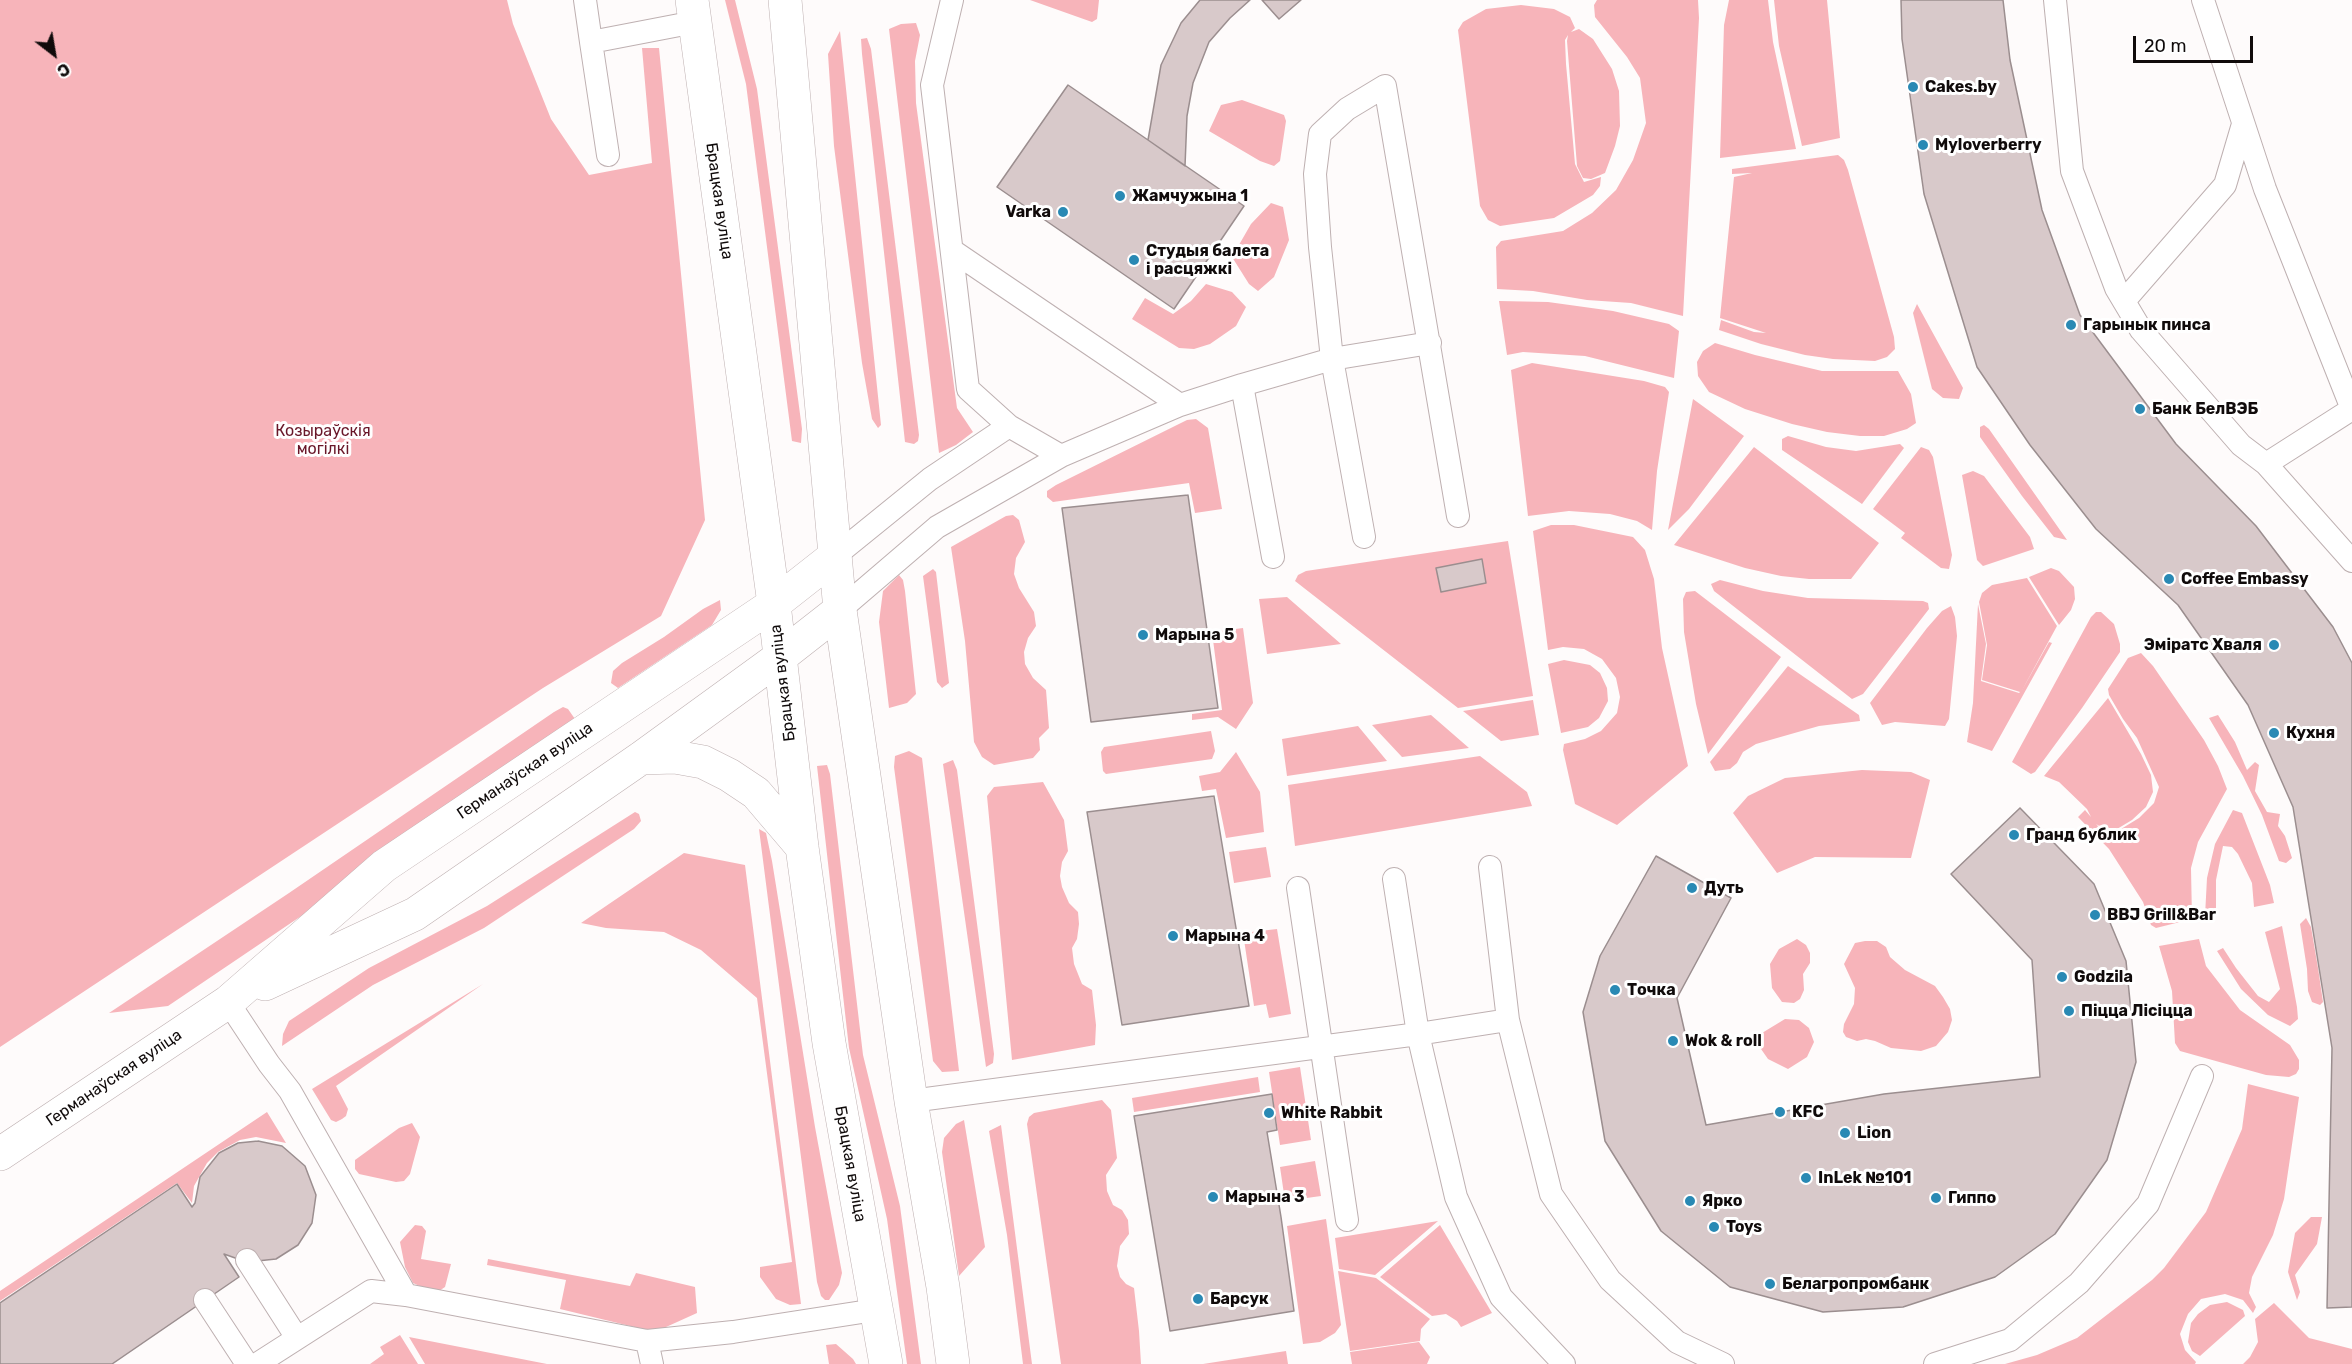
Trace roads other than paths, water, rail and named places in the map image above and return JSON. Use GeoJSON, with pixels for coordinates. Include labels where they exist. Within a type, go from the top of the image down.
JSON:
{"type":"FeatureCollection","features":[{"type":"Feature","properties":{"kind":"street"},"geometry":{"type":"LineString","coordinates":[[785,0],[840,610],[911,1101],[943,1287],[953,1364]]}},
{"type":"Feature","properties":{"kind":"street","name":"Брацкая вуліца"},"geometry":{"type":"LineString","coordinates":[[693,11],[774,604],[802,847],[830,1042],[886,1364]]}},
{"type":"Feature","properties":{"kind":"street","name":"Германаўская вуліца"},"geometry":{"type":"LineString","coordinates":[[0,1154],[228,1002],[384,866],[774,604],[836,556]]}},
{"type":"Feature","properties":{"kind":"street","name":"Германаўская вуліца"},"geometry":{"type":"LineString","coordinates":[[228,1002],[415,914],[641,758],[780,657],[840,610]]}},
{"type":"Feature","properties":{"kind":"street"},"geometry":{"type":"LineString","coordinates":[[641,758],[675,757],[703,762],[729,775],[756,793],[802,847]]}},
{"type":"Feature","properties":{"kind":"lane"},"geometry":{"type":"LineString","coordinates":[[585,0],[608,155]]}},
{"type":"Feature","properties":{"kind":"lane"},"geometry":{"type":"LineString","coordinates":[[952,0],[932,85],[968,389],[1009,426],[1061,456]]}},
{"type":"Feature","properties":{"kind":"lane"},"geometry":{"type":"LineString","coordinates":[[2055,0],[2072,171],[2116,288],[2141,330],[2241,445],[2266,464],[2352,561]]}},
{"type":"Feature","properties":{"kind":"lane"},"geometry":{"type":"LineString","coordinates":[[2203,0],[2265,189],[2352,409],[2266,464]]}},
{"type":"Feature","properties":{"kind":"lane"},"geometry":{"type":"LineString","coordinates":[[591,42],[693,11]]}},
{"type":"Feature","properties":{"kind":"lane"},"geometry":{"type":"LineString","coordinates":[[1364,537],[1332,359],[1315,174],[1320,134],[1347,109],[1385,86],[1458,516]]}},
{"type":"Feature","properties":{"kind":"lane"},"geometry":{"type":"LineString","coordinates":[[2124,301],[2225,185],[2243,124]]}},
{"type":"Feature","properties":{"kind":"lane"},"geometry":{"type":"LineString","coordinates":[[953,251],[1180,405]]}},
{"type":"Feature","properties":{"kind":"lane"},"geometry":{"type":"LineString","coordinates":[[840,610],[937,526],[1061,456],[1180,405],[1242,385],[1332,359],[1430,343]]}},
{"type":"Feature","properties":{"kind":"lane"},"geometry":{"type":"LineString","coordinates":[[1242,385],[1273,557]]}},
{"type":"Feature","properties":{"kind":"lane"},"geometry":{"type":"LineString","coordinates":[[836,556],[930,479],[1009,426]]}},
{"type":"Feature","properties":{"kind":"lane"},"geometry":{"type":"LineString","coordinates":[[1490,867],[1508,1020],[1551,1194],[1610,1280],[1677,1342],[1723,1364]]}},
{"type":"Feature","properties":{"kind":"lane"},"geometry":{"type":"LineString","coordinates":[[1394,879],[1418,1034],[1456,1197],[1501,1297],[1564,1364]]}},
{"type":"Feature","properties":{"kind":"lane"},"geometry":{"type":"LineString","coordinates":[[1298,888],[1347,1220]]}},
{"type":"Feature","properties":{"kind":"lane"},"geometry":{"type":"LineString","coordinates":[[228,1002],[290,1091],[406,1294]]}},
{"type":"Feature","properties":{"kind":"lane"},"geometry":{"type":"LineString","coordinates":[[911,1101],[1508,1020]]}},
{"type":"Feature","properties":{"kind":"lane"},"geometry":{"type":"LineString","coordinates":[[1935,1364],[2010,1340],[2079,1283],[2148,1204],[2202,1076]]}},
{"type":"Feature","properties":{"kind":"lane"},"geometry":{"type":"LineString","coordinates":[[247,1260],[297,1338]]}},
{"type":"Feature","properties":{"kind":"lane"},"geometry":{"type":"LineString","coordinates":[[257,1364],[371,1291],[406,1294],[647,1341],[734,1332],[875,1310]]}},
{"type":"Feature","properties":{"kind":"lane"},"geometry":{"type":"LineString","coordinates":[[205,1300],[246,1364]]}},
{"type":"Feature","properties":{"kind":"lane"},"geometry":{"type":"LineString","coordinates":[[647,1341],[652,1364]]}},
{"type":"Feature","properties":{"kind":"place","name":"Cakes.by"},"geometry":{"type":"Point","coordinates":[1913,87]}},
{"type":"Feature","properties":{"kind":"place","name":"Myloverberry"},"geometry":{"type":"Point","coordinates":[1923,145]}},
{"type":"Feature","properties":{"kind":"place","name":"Жамчужына 1"},"geometry":{"type":"Point","coordinates":[1120,196]}},
{"type":"Feature","properties":{"kind":"place","name":"Varka"},"geometry":{"type":"Point","coordinates":[1063,212]}},
{"type":"Feature","properties":{"kind":"place","name":"Студыя балета і расцяжкі"},"geometry":{"type":"Point","coordinates":[1134,260]}},
{"type":"Feature","properties":{"kind":"place","name":"Гарынык пинса"},"geometry":{"type":"Point","coordinates":[2071,325]}},
{"type":"Feature","properties":{"kind":"place","name":"Банк БелВЭБ"},"geometry":{"type":"Point","coordinates":[2140,409]}},
{"type":"Feature","properties":{"kind":"place","name":"Coffee Embassy"},"geometry":{"type":"Point","coordinates":[2169,579]}},
{"type":"Feature","properties":{"kind":"place","name":"Марына 5"},"geometry":{"type":"Point","coordinates":[1143,635]}},
{"type":"Feature","properties":{"kind":"place","name":"Эміратс Хваля"},"geometry":{"type":"Point","coordinates":[2274,645]}},
{"type":"Feature","properties":{"kind":"place","name":"Кухня"},"geometry":{"type":"Point","coordinates":[2274,733]}},
{"type":"Feature","properties":{"kind":"place","name":"Гранд бублик"},"geometry":{"type":"Point","coordinates":[2014,835]}},
{"type":"Feature","properties":{"kind":"place","name":"Дуть"},"geometry":{"type":"Point","coordinates":[1692,888]}},
{"type":"Feature","properties":{"kind":"place","name":"BBJ Grill&Bar"},"geometry":{"type":"Point","coordinates":[2095,915]}},
{"type":"Feature","properties":{"kind":"place","name":"Марына 4"},"geometry":{"type":"Point","coordinates":[1173,936]}},
{"type":"Feature","properties":{"kind":"place","name":"Godzila"},"geometry":{"type":"Point","coordinates":[2062,977]}},
{"type":"Feature","properties":{"kind":"place","name":"Точка"},"geometry":{"type":"Point","coordinates":[1615,990]}},
{"type":"Feature","properties":{"kind":"place","name":"Піцца Лісіцца"},"geometry":{"type":"Point","coordinates":[2069,1011]}},
{"type":"Feature","properties":{"kind":"place","name":"Wok & roll"},"geometry":{"type":"Point","coordinates":[1673,1041]}},
{"type":"Feature","properties":{"kind":"place","name":"KFC"},"geometry":{"type":"Point","coordinates":[1780,1112]}},
{"type":"Feature","properties":{"kind":"place","name":"White Rabbit"},"geometry":{"type":"Point","coordinates":[1269,1113]}},
{"type":"Feature","properties":{"kind":"place","name":"Lion"},"geometry":{"type":"Point","coordinates":[1845,1133]}},
{"type":"Feature","properties":{"kind":"place","name":"InLek №101"},"geometry":{"type":"Point","coordinates":[1806,1178]}},
{"type":"Feature","properties":{"kind":"place","name":"Марына 3"},"geometry":{"type":"Point","coordinates":[1213,1197]}},
{"type":"Feature","properties":{"kind":"place","name":"Гиппо"},"geometry":{"type":"Point","coordinates":[1936,1198]}},
{"type":"Feature","properties":{"kind":"place","name":"Ярко"},"geometry":{"type":"Point","coordinates":[1690,1201]}},
{"type":"Feature","properties":{"kind":"place","name":"Toys"},"geometry":{"type":"Point","coordinates":[1714,1227]}},
{"type":"Feature","properties":{"kind":"place","name":"Белагропромбанк"},"geometry":{"type":"Point","coordinates":[1770,1284]}},
{"type":"Feature","properties":{"kind":"place","name":"Барсук"},"geometry":{"type":"Point","coordinates":[1198,1299]}},
{"type":"Feature","properties":{"kind":"park label","name":"Козыраўскія могілкі"},"geometry":{"type":"Point","coordinates":[323,440]}}]}
